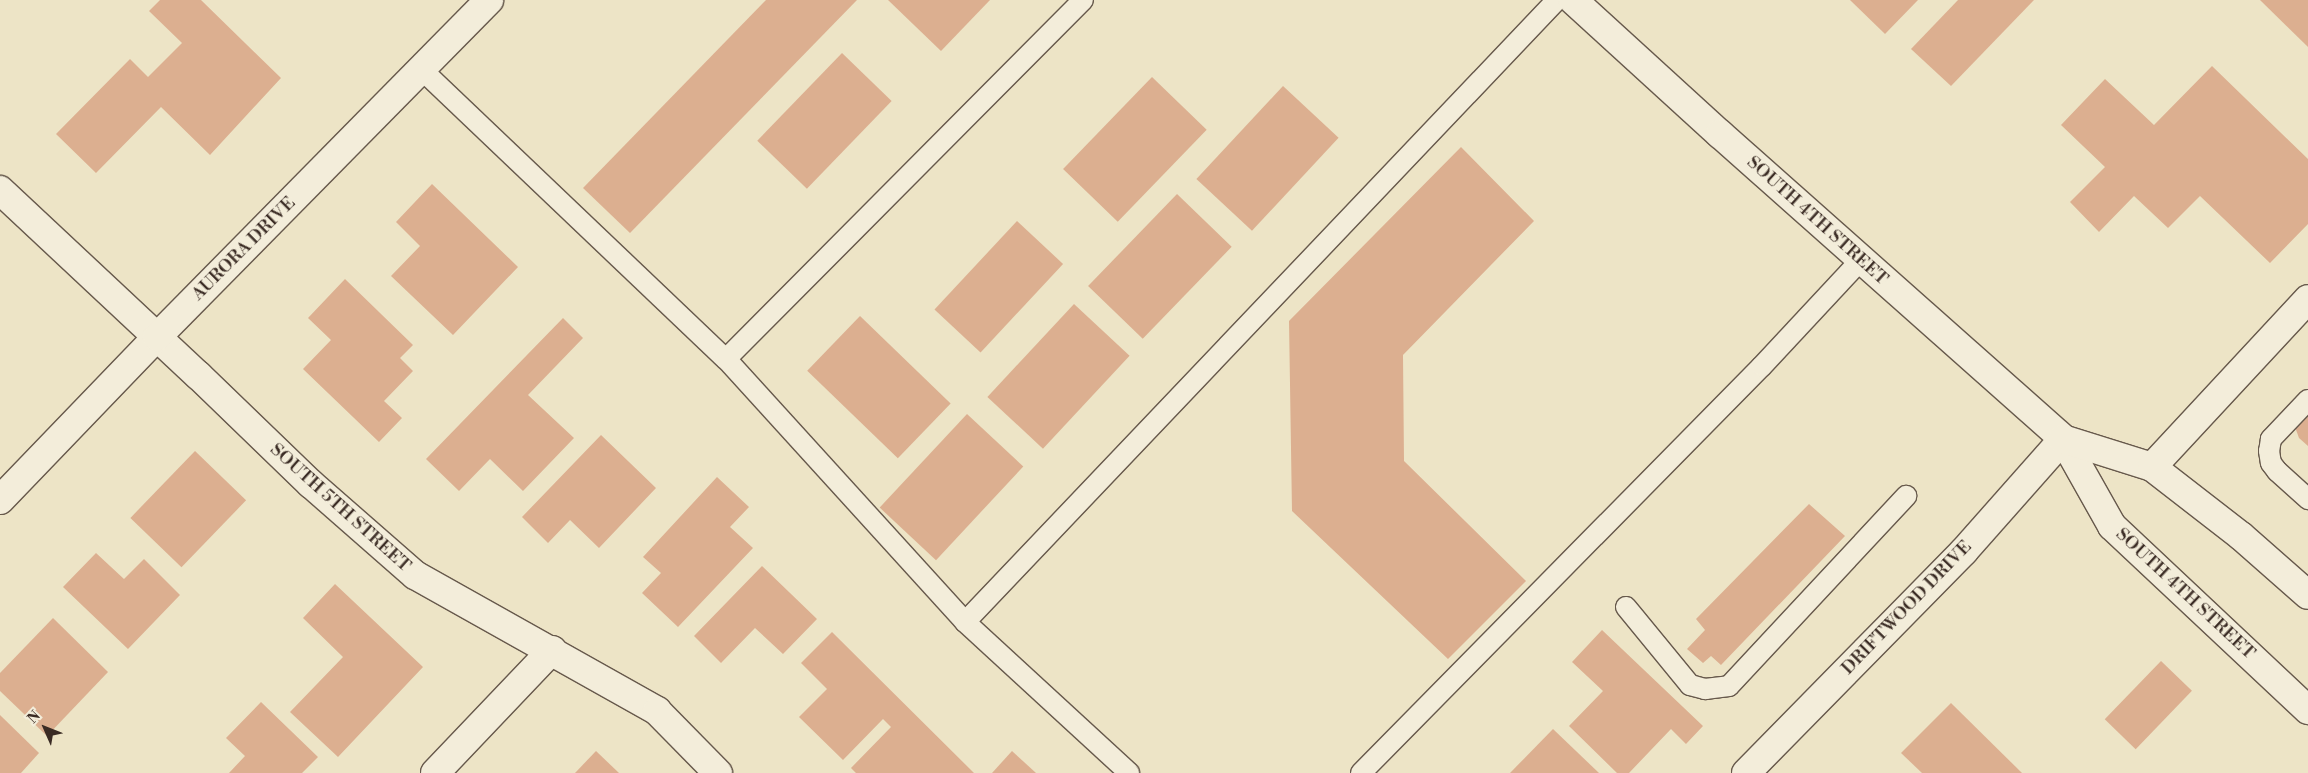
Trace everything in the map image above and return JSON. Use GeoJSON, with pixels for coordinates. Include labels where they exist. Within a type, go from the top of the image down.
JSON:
{"type":"FeatureCollection","features":[{"type":"Feature","properties":{"kind":"street","name":"AURORA DRIVE"},"geometry":{"type":"LineString","coordinates":[[0,500],[157,337],[489,0]]}},
{"type":"Feature","properties":{"kind":"street","name":"SOUTH 4TH STREET"},"geometry":{"type":"LineString","coordinates":[[1573,0],[2063,439],[2112,526],[2308,710]]}},
{"type":"Feature","properties":{"kind":"street","name":"SOUTH 5TH STREET"},"geometry":{"type":"LineString","coordinates":[[0,190],[311,484],[415,575],[552,650],[657,711],[718,773]]}},
{"type":"Feature","properties":{"kind":"street"},"geometry":{"type":"LineString","coordinates":[[2152,467],[2308,299]]}},
{"type":"Feature","properties":{"kind":"street","name":"SOUTH 4TH STREET"},"geometry":{"type":"LineString","coordinates":[[2063,439],[2152,467],[2241,536],[2308,595]]}},
{"type":"Feature","properties":{"kind":"street","name":"DRIFTWOOD DRIVE"},"geometry":{"type":"LineString","coordinates":[[1746,773],[1964,551],[2063,439]]}},
{"type":"Feature","properties":{"kind":"street"},"geometry":{"type":"LineString","coordinates":[[435,773],[552,650]]}},
{"type":"Feature","properties":{"kind":"lane"},"geometry":{"type":"LineString","coordinates":[[726,359],[1083,0]]}},
{"type":"Feature","properties":{"kind":"lane"},"geometry":{"type":"LineString","coordinates":[[965,622],[1557,0]]}},
{"type":"Feature","properties":{"kind":"lane"},"geometry":{"type":"LineString","coordinates":[[421,69],[726,359],[965,622],[1129,773]]}},
{"type":"Feature","properties":{"kind":"lane"},"geometry":{"type":"LineString","coordinates":[[1361,773],[1762,366],[1861,260]]}},
{"type":"Feature","properties":{"kind":"lane"},"geometry":{"type":"LineString","coordinates":[[2308,400],[2271,439],[2269,451],[2271,463],[2277,471],[2308,500]]}},
{"type":"Feature","properties":{"kind":"lane"},"geometry":{"type":"LineString","coordinates":[[1626,607],[1690,684],[1705,689],[1729,686],[1906,496]]}},
{"type":"Feature","properties":{"kind":"building"},"geometry":{"type":"Polygon","coordinates":[[[160,0],[201,0],[281,78],[210,155],[161,107],[96,173],[56,134],[130,59],[148,77],[182,43],[149,11],[160,0]]]}},
{"type":"Feature","properties":{"kind":"building"},"geometry":{"type":"Polygon","coordinates":[[[766,0],[857,0],[630,233],[583,188],[766,0]]]}},
{"type":"Feature","properties":{"kind":"building"},"geometry":{"type":"Polygon","coordinates":[[[888,0],[990,0],[941,51],[888,0]]]}},
{"type":"Feature","properties":{"kind":"building"},"geometry":{"type":"Polygon","coordinates":[[[1850,0],[1918,0],[1885,34],[1850,0]]]}},
{"type":"Feature","properties":{"kind":"building"},"geometry":{"type":"Polygon","coordinates":[[[1958,0],[2034,0],[1951,86],[1911,49],[1958,0]]]}},
{"type":"Feature","properties":{"kind":"building"},"geometry":{"type":"Polygon","coordinates":[[[2260,0],[2308,0],[2308,47],[2260,0]]]}},
{"type":"Feature","properties":{"kind":"building"},"geometry":{"type":"Polygon","coordinates":[[[842,53],[892,101],[807,189],[757,141],[842,53]]]}},
{"type":"Feature","properties":{"kind":"building"},"geometry":{"type":"Polygon","coordinates":[[[2212,66],[2308,159],[2308,224],[2270,263],[2200,196],[2168,228],[2134,196],[2099,232],[2070,202],[2105,167],[2061,125],[2105,79],[2154,125],[2212,66]]]}},
{"type":"Feature","properties":{"kind":"building"},"geometry":{"type":"Polygon","coordinates":[[[1152,77],[1207,130],[1118,222],[1063,169],[1152,77]]]}},
{"type":"Feature","properties":{"kind":"building"},"geometry":{"type":"Polygon","coordinates":[[[1283,86],[1339,138],[1252,231],[1196,179],[1283,86]]]}},
{"type":"Feature","properties":{"kind":"building"},"geometry":{"type":"Polygon","coordinates":[[[1461,147],[1534,221],[1403,355],[1404,461],[1526,581],[1448,659],[1292,511],[1289,321],[1461,147]]]}},
{"type":"Feature","properties":{"kind":"building"},"geometry":{"type":"Polygon","coordinates":[[[432,184],[518,267],[453,335],[391,276],[420,246],[396,222],[432,184]]]}},
{"type":"Feature","properties":{"kind":"building"},"geometry":{"type":"Polygon","coordinates":[[[1177,194],[1232,247],[1143,339],[1088,286],[1177,194]]]}},
{"type":"Feature","properties":{"kind":"building"},"geometry":{"type":"Polygon","coordinates":[[[1017,221],[1063,264],[981,352],[934,309],[1017,221]]]}},
{"type":"Feature","properties":{"kind":"building"},"geometry":{"type":"Polygon","coordinates":[[[345,279],[413,345],[400,358],[413,371],[384,401],[402,418],[379,442],[303,369],[331,340],[308,318],[345,279]]]}},
{"type":"Feature","properties":{"kind":"building"},"geometry":{"type":"Polygon","coordinates":[[[1074,304],[1130,356],[1043,449],[987,397],[1074,304]]]}},
{"type":"Feature","properties":{"kind":"building"},"geometry":{"type":"Polygon","coordinates":[[[860,316],[951,404],[898,458],[807,371],[860,316]]]}},
{"type":"Feature","properties":{"kind":"building"},"geometry":{"type":"Polygon","coordinates":[[[563,318],[583,338],[528,395],[574,438],[523,491],[490,459],[459,491],[426,459],[563,318]]]}},
{"type":"Feature","properties":{"kind":"building"},"geometry":{"type":"Polygon","coordinates":[[[967,414],[1023,467],[936,560],[880,508],[967,414]]]}},
{"type":"Feature","properties":{"kind":"building"},"geometry":{"type":"Polygon","coordinates":[[[2308,414],[2308,446],[2299,438],[2295,427],[2308,414]]]}},
{"type":"Feature","properties":{"kind":"building"},"geometry":{"type":"Polygon","coordinates":[[[601,435],[656,488],[599,548],[570,520],[548,543],[522,517],[601,435]]]}},
{"type":"Feature","properties":{"kind":"building"},"geometry":{"type":"Polygon","coordinates":[[[195,451],[246,500],[181,567],[130,518],[195,451]]]}},
{"type":"Feature","properties":{"kind":"building"},"geometry":{"type":"Polygon","coordinates":[[[717,477],[749,507],[730,527],[753,548],[678,627],[642,593],[661,573],[643,557],[717,477]]]}},
{"type":"Feature","properties":{"kind":"building"},"geometry":{"type":"Polygon","coordinates":[[[1809,504],[1845,536],[1721,665],[1711,656],[1703,663],[1687,649],[1705,630],[1696,619],[1809,504]]]}},
{"type":"Feature","properties":{"kind":"building"},"geometry":{"type":"Polygon","coordinates":[[[96,553],[124,579],[144,559],[180,595],[128,649],[63,587],[96,553]]]}},
{"type":"Feature","properties":{"kind":"building"},"geometry":{"type":"Polygon","coordinates":[[[762,566],[817,619],[783,654],[755,628],[721,663],[694,636],[762,566]]]}},
{"type":"Feature","properties":{"kind":"building"},"geometry":{"type":"Polygon","coordinates":[[[335,584],[423,667],[338,757],[290,712],[343,657],[303,618],[335,584]]]}},
{"type":"Feature","properties":{"kind":"building"},"geometry":{"type":"Polygon","coordinates":[[[53,618],[108,672],[47,736],[0,691],[0,673],[53,618]]]}},
{"type":"Feature","properties":{"kind":"building"},"geometry":{"type":"Polygon","coordinates":[[[1602,630],[1703,726],[1686,744],[1671,729],[1629,773],[1617,773],[1569,726],[1603,691],[1572,662],[1602,630]]]}},
{"type":"Feature","properties":{"kind":"building"},"geometry":{"type":"Polygon","coordinates":[[[832,632],[974,773],[856,773],[851,768],[891,727],[883,719],[843,760],[799,717],[827,689],[801,663],[832,632]]]}},
{"type":"Feature","properties":{"kind":"building"},"geometry":{"type":"Polygon","coordinates":[[[2161,661],[2192,691],[2136,749],[2105,719],[2161,661]]]}},
{"type":"Feature","properties":{"kind":"building"},"geometry":{"type":"Polygon","coordinates":[[[261,702],[318,757],[302,773],[229,773],[245,756],[226,738],[261,702]]]}},
{"type":"Feature","properties":{"kind":"building"},"geometry":{"type":"Polygon","coordinates":[[[1951,703],[2022,773],[1922,773],[1901,753],[1951,703]]]}},
{"type":"Feature","properties":{"kind":"building"},"geometry":{"type":"Polygon","coordinates":[[[0,715],[39,753],[21,773],[0,773],[0,715]]]}},
{"type":"Feature","properties":{"kind":"building"},"geometry":{"type":"Polygon","coordinates":[[[1553,729],[1599,773],[1510,773],[1553,729]]]}},
{"type":"Feature","properties":{"kind":"building"},"geometry":{"type":"Polygon","coordinates":[[[596,751],[619,773],[575,773],[596,751]]]}},
{"type":"Feature","properties":{"kind":"building"},"geometry":{"type":"Polygon","coordinates":[[[1012,751],[1036,773],[992,773],[1012,751]]]}}]}
